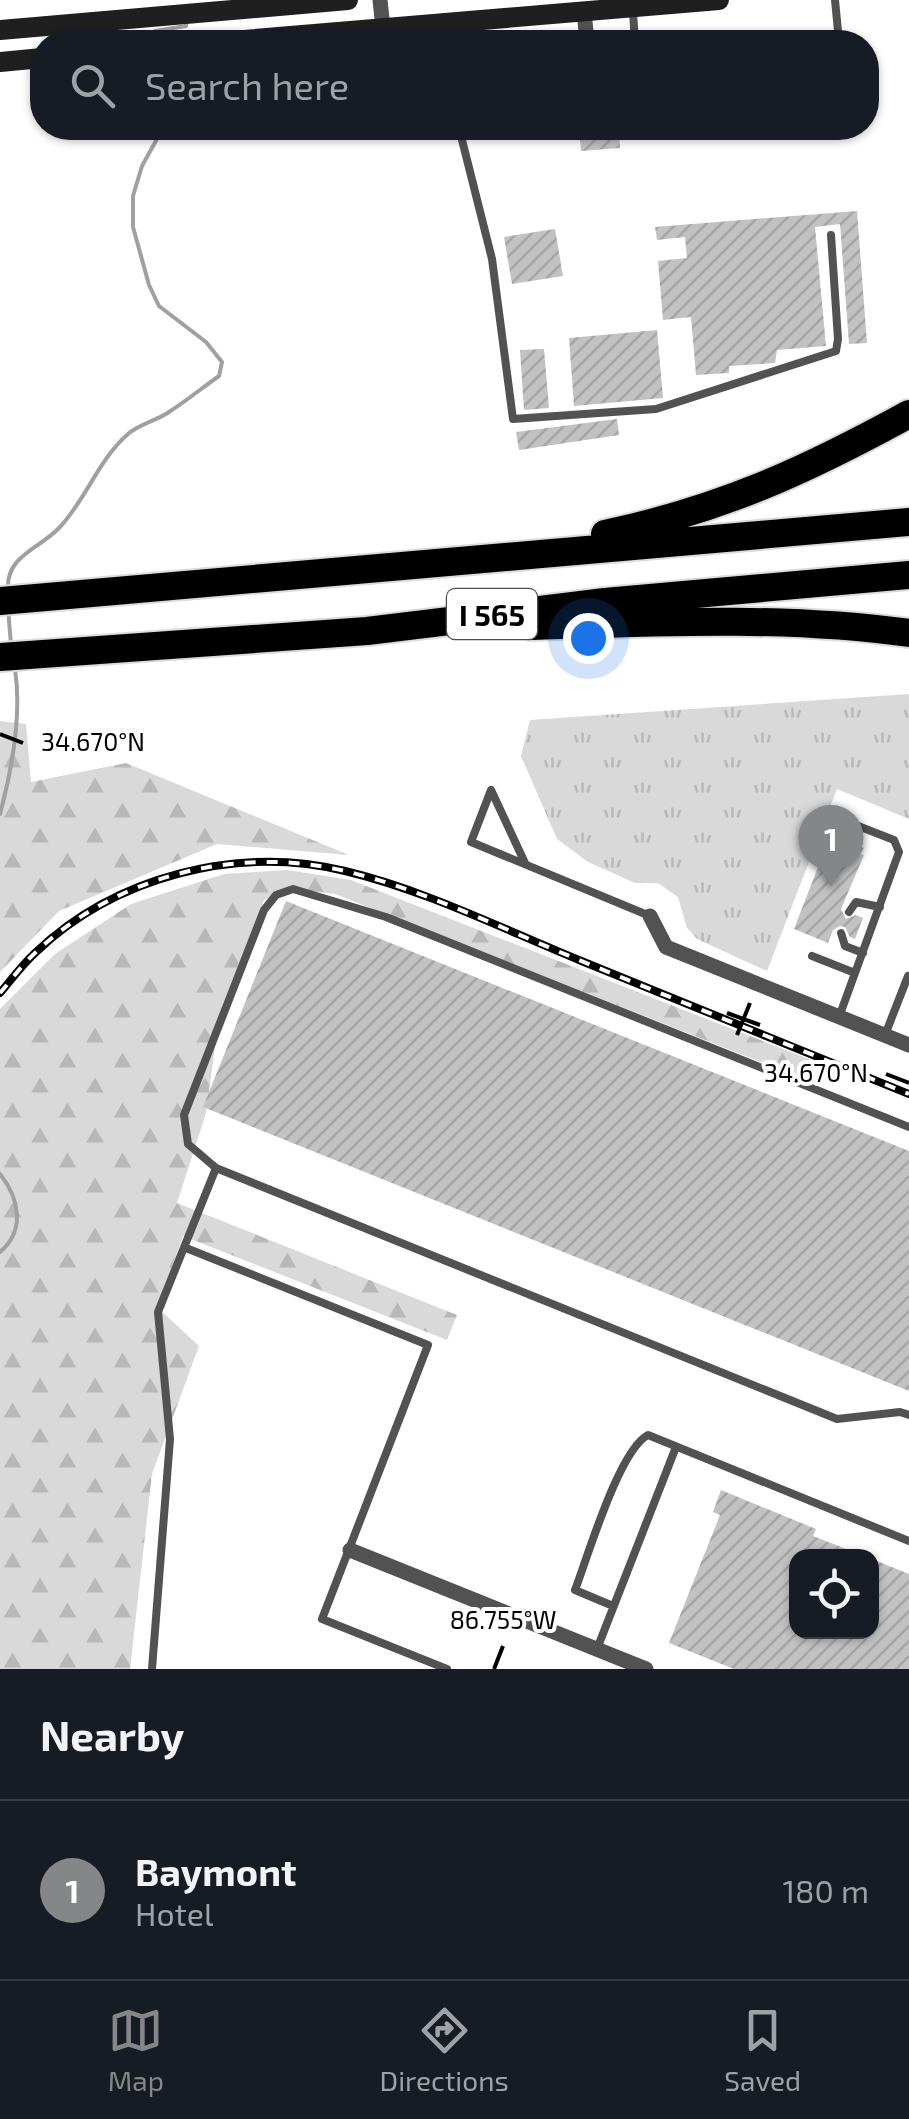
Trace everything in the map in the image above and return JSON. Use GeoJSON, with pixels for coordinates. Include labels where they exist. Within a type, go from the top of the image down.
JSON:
{"type":"FeatureCollection","features":[{"type":"Feature","properties":{"kind":"highway"},"geometry":{"type":"LineString","coordinates":[[501,556],[672,519],[744,495],[827,458],[909,414]]}},
{"type":"Feature","properties":{"kind":"highway","name":"I 565"},"geometry":{"type":"LineString","coordinates":[[0,601],[909,522]]}},
{"type":"Feature","properties":{"kind":"highway","name":"I 565"},"geometry":{"type":"LineString","coordinates":[[0,657],[367,631],[605,602],[909,575]]}},
{"type":"Feature","properties":{"kind":"highway"},"geometry":{"type":"LineString","coordinates":[[367,631],[741,622],[815,623],[909,632]]}},
{"type":"Feature","properties":{"kind":"main road"},"geometry":{"type":"LineString","coordinates":[[0,30],[348,0]]}},
{"type":"Feature","properties":{"kind":"main road"},"geometry":{"type":"LineString","coordinates":[[461,30],[521,8],[584,11],[719,0]]}},
{"type":"Feature","properties":{"kind":"main road"},"geometry":{"type":"LineString","coordinates":[[361,30],[411,30]]}},
{"type":"Feature","properties":{"kind":"main road"},"geometry":{"type":"LineString","coordinates":[[0,62],[30,59]]}},
{"type":"Feature","properties":{"kind":"street"},"geometry":{"type":"LineString","coordinates":[[380,0],[383,28]]}},
{"type":"Feature","properties":{"kind":"street"},"geometry":{"type":"LineString","coordinates":[[584,11],[586,30]]}},
{"type":"Feature","properties":{"kind":"street"},"geometry":{"type":"LineString","coordinates":[[650,916],[666,947],[909,1045]]}},
{"type":"Feature","properties":{"kind":"street"},"geometry":{"type":"LineString","coordinates":[[350,1550],[646,1669]]}},
{"type":"Feature","properties":{"kind":"lane"},"geometry":{"type":"LineString","coordinates":[[836,0],[838,30]]}},
{"type":"Feature","properties":{"kind":"lane"},"geometry":{"type":"LineString","coordinates":[[632,7],[634,30]]}},
{"type":"Feature","properties":{"kind":"lane"},"geometry":{"type":"LineString","coordinates":[[462,140],[492,258],[513,419],[656,409],[836,351],[830,235]]}},
{"type":"Feature","properties":{"kind":"lane"},"geometry":{"type":"LineString","coordinates":[[525,863],[491,790],[471,842],[650,916]]}},
{"type":"Feature","properties":{"kind":"lane"},"geometry":{"type":"LineString","coordinates":[[835,816],[894,840],[900,852],[839,1017]]}},
{"type":"Feature","properties":{"kind":"lane"},"geometry":{"type":"LineString","coordinates":[[909,1127],[386,917],[293,888],[276,894],[264,910],[184,1115],[188,1144],[216,1168],[837,1419],[900,1412],[909,1416]]}},
{"type":"Feature","properties":{"kind":"lane"},"geometry":{"type":"LineString","coordinates":[[849,912],[856,902],[880,908]]}},
{"type":"Feature","properties":{"kind":"lane"},"geometry":{"type":"LineString","coordinates":[[842,933],[840,938],[845,946],[863,953]]}},
{"type":"Feature","properties":{"kind":"lane"},"geometry":{"type":"LineString","coordinates":[[812,956],[855,973]]}},
{"type":"Feature","properties":{"kind":"lane"},"geometry":{"type":"LineString","coordinates":[[885,1035],[908,976]]}},
{"type":"Feature","properties":{"kind":"lane"},"geometry":{"type":"LineString","coordinates":[[152,1669],[170,1440],[158,1312],[216,1168]]}},
{"type":"Feature","properties":{"kind":"lane"},"geometry":{"type":"LineString","coordinates":[[186,1248],[428,1345],[322,1618],[447,1669]]}},
{"type":"Feature","properties":{"kind":"lane"},"geometry":{"type":"LineString","coordinates":[[613,1606],[575,1590],[624,1460],[637,1441],[648,1436],[909,1541]]}},
{"type":"Feature","properties":{"kind":"lane"},"geometry":{"type":"LineString","coordinates":[[597,1649],[676,1447]]}},
{"type":"Feature","properties":{"kind":"green space"},"geometry":{"type":"Polygon","coordinates":[[[909,694],[909,819],[837,789],[767,971],[697,939],[687,928],[678,897],[658,883],[635,883],[588,862],[557,839],[521,756],[530,720],[909,694]]]}},
{"type":"Feature","properties":{"kind":"green space"},"geometry":{"type":"Polygon","coordinates":[[[0,721],[26,724],[31,782],[126,763],[349,855],[217,844],[59,911],[0,972],[0,721]]]}},
{"type":"Feature","properties":{"kind":"green space"},"geometry":{"type":"Polygon","coordinates":[[[287,870],[351,880],[809,1059],[804,1079],[335,894],[289,888],[264,900],[220,1011],[206,1113],[177,1203],[457,1315],[447,1340],[183,1236],[157,1307],[199,1346],[152,1474],[130,1669],[0,1669],[0,1009],[55,954],[131,904],[224,874],[287,870]]]}},
{"type":"Feature","properties":{"kind":"building"},"geometry":{"type":"Polygon","coordinates":[[[580,140],[620,140],[620,148],[581,151],[580,140]]]}},
{"type":"Feature","properties":{"kind":"building"},"geometry":{"type":"Polygon","coordinates":[[[857,211],[867,343],[849,344],[840,224],[815,227],[826,346],[777,350],[775,363],[729,366],[729,373],[696,375],[691,317],[663,320],[658,261],[687,258],[685,237],[657,240],[655,227],[857,211]]]}},
{"type":"Feature","properties":{"kind":"building"},"geometry":{"type":"Polygon","coordinates":[[[555,229],[563,276],[512,284],[504,237],[555,229]]]}},
{"type":"Feature","properties":{"kind":"building"},"geometry":{"type":"Polygon","coordinates":[[[657,330],[663,398],[574,406],[569,338],[657,330]]]}},
{"type":"Feature","properties":{"kind":"building"},"geometry":{"type":"Polygon","coordinates":[[[544,349],[549,408],[524,410],[520,350],[544,349]]]}},
{"type":"Feature","properties":{"kind":"building"},"geometry":{"type":"Polygon","coordinates":[[[617,419],[619,435],[519,450],[516,432],[617,419]]]}},
{"type":"Feature","properties":{"kind":"building"},"geometry":{"type":"Polygon","coordinates":[[[830,836],[864,848],[841,909],[846,919],[856,915],[863,918],[855,939],[840,926],[833,930],[828,943],[794,929],[830,836]]]}},
{"type":"Feature","properties":{"kind":"building"},"geometry":{"type":"Polygon","coordinates":[[[286,901],[909,1151],[909,1391],[203,1107],[286,901]]]}},
{"type":"Feature","properties":{"kind":"building"},"geometry":{"type":"Polygon","coordinates":[[[721,1490],[816,1529],[813,1536],[846,1549],[789,1549],[789,1639],[879,1639],[879,1562],[909,1574],[909,1669],[734,1669],[669,1643],[720,1515],[713,1512],[721,1490]]]}},
{"type":"Feature","properties":{"kind":"waterway"},"geometry":{"type":"LineString","coordinates":[[161,30],[186,26],[186,20]]}},
{"type":"Feature","properties":{"kind":"waterway"},"geometry":{"type":"LineString","coordinates":[[8,589],[12,568],[59,528],[118,444],[219,376],[222,362],[206,342],[159,306],[133,227],[133,196],[142,166],[156,140]]}},
{"type":"Feature","properties":{"kind":"waterway"},"geometry":{"type":"LineString","coordinates":[[8,609],[11,644]]}},
{"type":"Feature","properties":{"kind":"waterway"},"geometry":{"type":"LineString","coordinates":[[0,814],[15,742],[15,669]]}},
{"type":"Feature","properties":{"kind":"waterway"},"geometry":{"type":"LineString","coordinates":[[0,1174],[12,1193],[17,1214],[14,1234],[0,1252]]}},
{"type":"Feature","properties":{"kind":"railway"},"geometry":{"type":"LineString","coordinates":[[0,993],[30,958],[67,926],[140,886],[221,865],[304,864],[375,879],[434,899],[909,1094]]}},
{"type":"Feature","properties":{"kind":"place","name":"Baymont"},"geometry":{"type":"Point","coordinates":[831,887]}}]}
